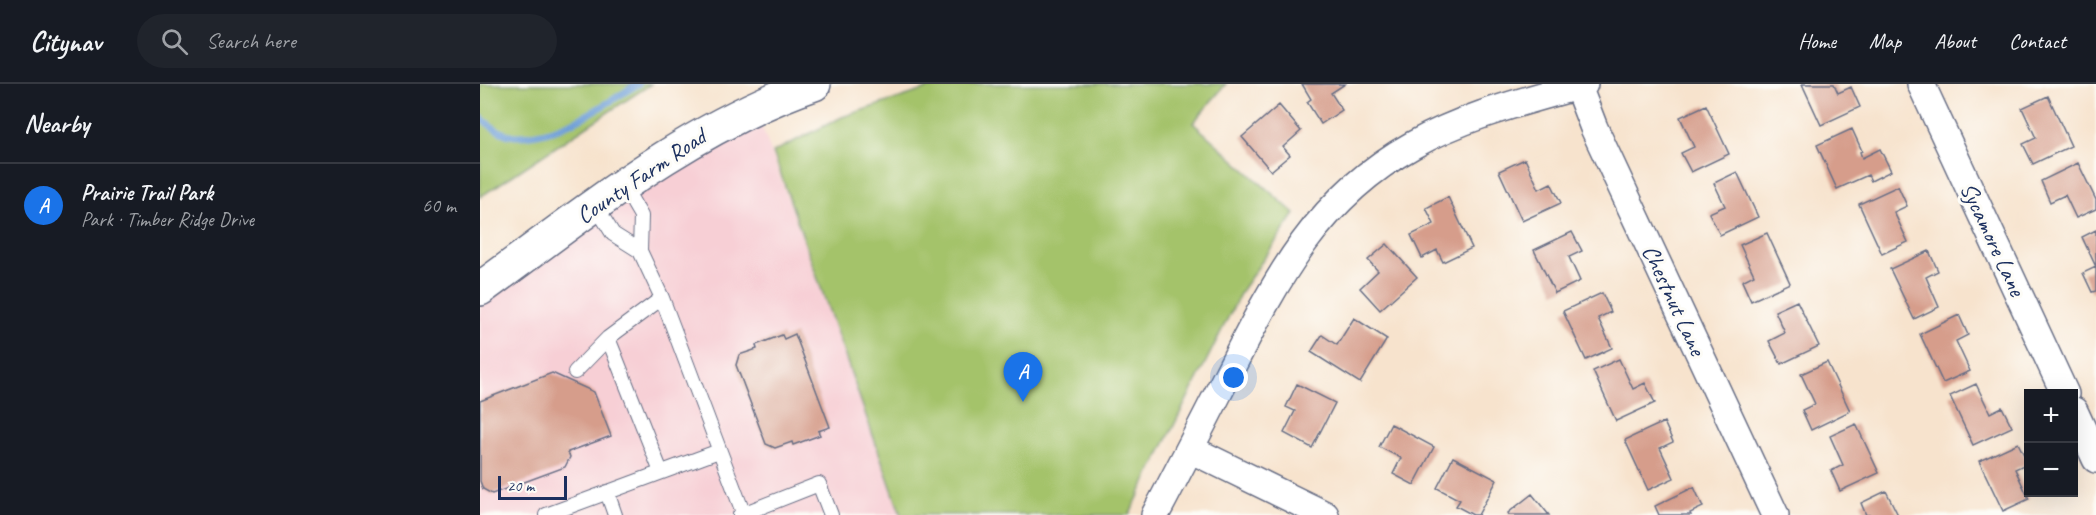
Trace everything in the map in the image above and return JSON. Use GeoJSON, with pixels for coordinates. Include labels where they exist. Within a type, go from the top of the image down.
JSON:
{"type":"FeatureCollection","features":[{"type":"Feature","properties":{"kind":"main road","name":"County Farm Road"},"geometry":{"type":"LineString","coordinates":[[480,289],[623,184],[675,150],[732,117],[783,94],[814,84]]}},
{"type":"Feature","properties":{"kind":"street","name":"Sycamore Lane"},"geometry":{"type":"LineString","coordinates":[[1921,84],[2063,389]]}},
{"type":"Feature","properties":{"kind":"street"},"geometry":{"type":"LineString","coordinates":[[1155,515],[1286,266],[1316,225],[1348,191],[1385,162],[1432,135],[1476,116],[1580,85]]}},
{"type":"Feature","properties":{"kind":"street","name":"Chestnut Lane"},"geometry":{"type":"LineString","coordinates":[[1580,85],[1593,128],[1775,515]]}},
{"type":"Feature","properties":{"kind":"street"},"geometry":{"type":"LineString","coordinates":[[2078,421],[2096,459]]}},
{"type":"Feature","properties":{"kind":"street"},"geometry":{"type":"LineString","coordinates":[[1190,448],[1325,515]]}},
{"type":"Feature","properties":{"kind":"lane"},"geometry":{"type":"LineString","coordinates":[[623,184],[641,216],[640,251],[662,298],[742,514],[819,484],[831,515]]}},
{"type":"Feature","properties":{"kind":"lane"},"geometry":{"type":"LineString","coordinates":[[595,205],[613,234],[640,251]]}},
{"type":"Feature","properties":{"kind":"lane"},"geometry":{"type":"LineString","coordinates":[[575,372],[608,338],[662,298]]}},
{"type":"Feature","properties":{"kind":"lane"},"geometry":{"type":"LineString","coordinates":[[608,338],[661,472]]}},
{"type":"Feature","properties":{"kind":"lane"},"geometry":{"type":"LineString","coordinates":[[546,515],[719,451]]}},
{"type":"Feature","properties":{"kind":"lane"},"geometry":{"type":"LineString","coordinates":[[606,492],[615,515]]}},
{"type":"Feature","properties":{"kind":"shaded area"},"geometry":{"type":"Polygon","coordinates":[[[761,124],[901,515],[480,515],[480,307],[630,195],[761,124]]]}},
{"type":"Feature","properties":{"kind":"green space"},"geometry":{"type":"Polygon","coordinates":[[[480,84],[651,84],[480,197],[480,84]]]}},
{"type":"Feature","properties":{"kind":"green space"},"geometry":{"type":"Polygon","coordinates":[[[942,84],[1226,84],[1193,123],[1295,214],[1242,290],[1129,515],[901,515],[773,152],[842,117],[942,84]]]}},
{"type":"Feature","properties":{"kind":"building"},"geometry":{"type":"Polygon","coordinates":[[[1302,84],[1345,84],[1331,93],[1342,110],[1321,124],[1307,102],[1311,99],[1302,84]]]}},
{"type":"Feature","properties":{"kind":"building"},"geometry":{"type":"Polygon","coordinates":[[[1802,84],[1834,84],[1838,93],[1851,87],[1860,107],[1821,125],[1802,84]]]}},
{"type":"Feature","properties":{"kind":"building"},"geometry":{"type":"Polygon","coordinates":[[[2048,96],[2071,146],[2033,164],[2023,144],[2036,138],[2022,108],[2048,96]]]}},
{"type":"Feature","properties":{"kind":"building"},"geometry":{"type":"Polygon","coordinates":[[[1279,105],[1301,131],[1283,147],[1290,155],[1271,171],[1242,137],[1279,105]]]}},
{"type":"Feature","properties":{"kind":"building"},"geometry":{"type":"Polygon","coordinates":[[[1706,105],[1729,154],[1691,172],[1681,153],[1694,147],[1680,117],[1706,105]]]}},
{"type":"Feature","properties":{"kind":"building"},"geometry":{"type":"Polygon","coordinates":[[[1852,129],[1862,151],[1860,152],[1862,158],[1880,149],[1891,171],[1871,181],[1868,175],[1837,189],[1817,145],[1852,129]]]}},
{"type":"Feature","properties":{"kind":"building"},"geometry":{"type":"Polygon","coordinates":[[[1525,159],[1539,189],[1551,183],[1561,203],[1522,221],[1499,171],[1525,159]]]}},
{"type":"Feature","properties":{"kind":"building"},"geometry":{"type":"Polygon","coordinates":[[[2078,163],[2096,200],[2096,209],[2076,218],[2065,195],[2050,202],[2041,181],[2078,163]]]}},
{"type":"Feature","properties":{"kind":"building"},"geometry":{"type":"Polygon","coordinates":[[[1737,172],[1758,217],[1720,235],[1709,213],[1725,206],[1714,183],[1737,172]]]}},
{"type":"Feature","properties":{"kind":"building"},"geometry":{"type":"Polygon","coordinates":[[[1898,186],[1907,206],[1894,212],[1908,242],[1882,254],[1859,204],[1898,186]]]}},
{"type":"Feature","properties":{"kind":"building"},"geometry":{"type":"Polygon","coordinates":[[[1448,197],[1472,248],[1443,262],[1437,250],[1422,258],[1411,235],[1434,224],[1426,208],[1448,197]]]}},
{"type":"Feature","properties":{"kind":"building"},"geometry":{"type":"Polygon","coordinates":[[[2096,230],[2096,267],[2082,237],[2096,230]]]}},
{"type":"Feature","properties":{"kind":"building"},"geometry":{"type":"Polygon","coordinates":[[[1572,232],[1582,251],[1569,257],[1580,281],[1555,293],[1534,250],[1572,232]]]}},
{"type":"Feature","properties":{"kind":"building"},"geometry":{"type":"Polygon","coordinates":[[[1767,233],[1790,283],[1751,301],[1742,281],[1754,275],[1740,245],[1767,233]]]}},
{"type":"Feature","properties":{"kind":"building"},"geometry":{"type":"Polygon","coordinates":[[[1387,244],[1417,277],[1380,310],[1360,288],[1378,271],[1368,260],[1387,244]]]}},
{"type":"Feature","properties":{"kind":"building"},"geometry":{"type":"Polygon","coordinates":[[[1929,251],[1938,271],[1926,277],[1939,307],[1914,319],[1890,269],[1929,251]]]}},
{"type":"Feature","properties":{"kind":"building"},"geometry":{"type":"Polygon","coordinates":[[[2096,267],[2096,291],[2092,292],[2083,273],[2096,267]]]}},
{"type":"Feature","properties":{"kind":"building"},"geometry":{"type":"Polygon","coordinates":[[[1602,293],[1611,312],[1598,318],[1612,348],[1586,360],[1563,311],[1602,293]]]}},
{"type":"Feature","properties":{"kind":"building"},"geometry":{"type":"Polygon","coordinates":[[[1797,301],[1819,346],[1781,364],[1769,341],[1785,333],[1775,311],[1797,301]]]}},
{"type":"Feature","properties":{"kind":"building"},"geometry":{"type":"Polygon","coordinates":[[[1959,315],[1968,335],[1956,341],[1970,371],[1943,383],[1920,334],[1959,315]]]}},
{"type":"Feature","properties":{"kind":"building"},"geometry":{"type":"Polygon","coordinates":[[[1354,318],[1387,339],[1360,383],[1311,352],[1322,335],[1337,345],[1354,318]]]}},
{"type":"Feature","properties":{"kind":"building"},"geometry":{"type":"Polygon","coordinates":[[[795,334],[830,427],[818,431],[820,435],[793,445],[792,442],[775,448],[766,444],[736,365],[739,355],[757,349],[756,345],[782,335],[784,339],[795,334]]]}},
{"type":"Feature","properties":{"kind":"building"},"geometry":{"type":"Polygon","coordinates":[[[1619,359],[1633,389],[1645,383],[1655,403],[1616,421],[1593,371],[1619,359]]]}},
{"type":"Feature","properties":{"kind":"building"},"geometry":{"type":"Polygon","coordinates":[[[1827,362],[1850,411],[1811,430],[1802,410],[1815,404],[1801,374],[1827,362]]]}},
{"type":"Feature","properties":{"kind":"building"},"geometry":{"type":"Polygon","coordinates":[[[552,373],[594,392],[611,436],[568,452],[570,457],[565,467],[492,494],[483,489],[480,481],[480,401],[552,373]]]}},
{"type":"Feature","properties":{"kind":"building"},"geometry":{"type":"Polygon","coordinates":[[[1297,384],[1335,403],[1312,448],[1284,433],[1295,411],[1286,407],[1297,384]]]}},
{"type":"Feature","properties":{"kind":"building"},"geometry":{"type":"Polygon","coordinates":[[[1976,384],[1990,413],[2002,407],[2012,427],[1973,445],[1950,396],[1976,384]]]}},
{"type":"Feature","properties":{"kind":"building"},"geometry":{"type":"Polygon","coordinates":[[[1664,422],[1673,442],[1660,448],[1674,478],[1648,490],[1625,440],[1664,422]]]}},
{"type":"Feature","properties":{"kind":"building"},"geometry":{"type":"Polygon","coordinates":[[[1391,424],[1434,447],[1414,485],[1393,474],[1401,458],[1379,447],[1391,424]]]}},
{"type":"Feature","properties":{"kind":"building"},"geometry":{"type":"Polygon","coordinates":[[[1856,424],[1879,473],[1840,491],[1831,471],[1843,465],[1830,436],[1856,424]]]}},
{"type":"Feature","properties":{"kind":"building"},"geometry":{"type":"Polygon","coordinates":[[[2018,443],[2024,455],[2024,465],[2015,469],[2024,488],[2024,497],[2029,499],[2003,511],[1979,461],[2018,443]]]}},
{"type":"Feature","properties":{"kind":"building"},"geometry":{"type":"Polygon","coordinates":[[[1453,457],[1497,480],[1478,515],[1473,515],[1456,506],[1460,500],[1437,488],[1453,457]]]}},
{"type":"Feature","properties":{"kind":"building"},"geometry":{"type":"Polygon","coordinates":[[[1694,487],[1703,507],[1690,513],[1691,515],[1659,515],[1655,506],[1694,487]]]}},
{"type":"Feature","properties":{"kind":"building"},"geometry":{"type":"Polygon","coordinates":[[[1886,491],[1898,515],[1866,515],[1861,503],[1886,491]]]}},
{"type":"Feature","properties":{"kind":"building"},"geometry":{"type":"Polygon","coordinates":[[[1532,494],[1549,515],[1509,515],[1508,513],[1532,494]]]}},
{"type":"Feature","properties":{"kind":"waterway"},"geometry":{"type":"LineString","coordinates":[[480,117],[492,127],[507,134],[532,135],[580,119],[638,84]]}},
{"type":"Feature","properties":{"kind":"place","name":"Prairie Trail Park"},"geometry":{"type":"Point","coordinates":[1023,402]}}]}
